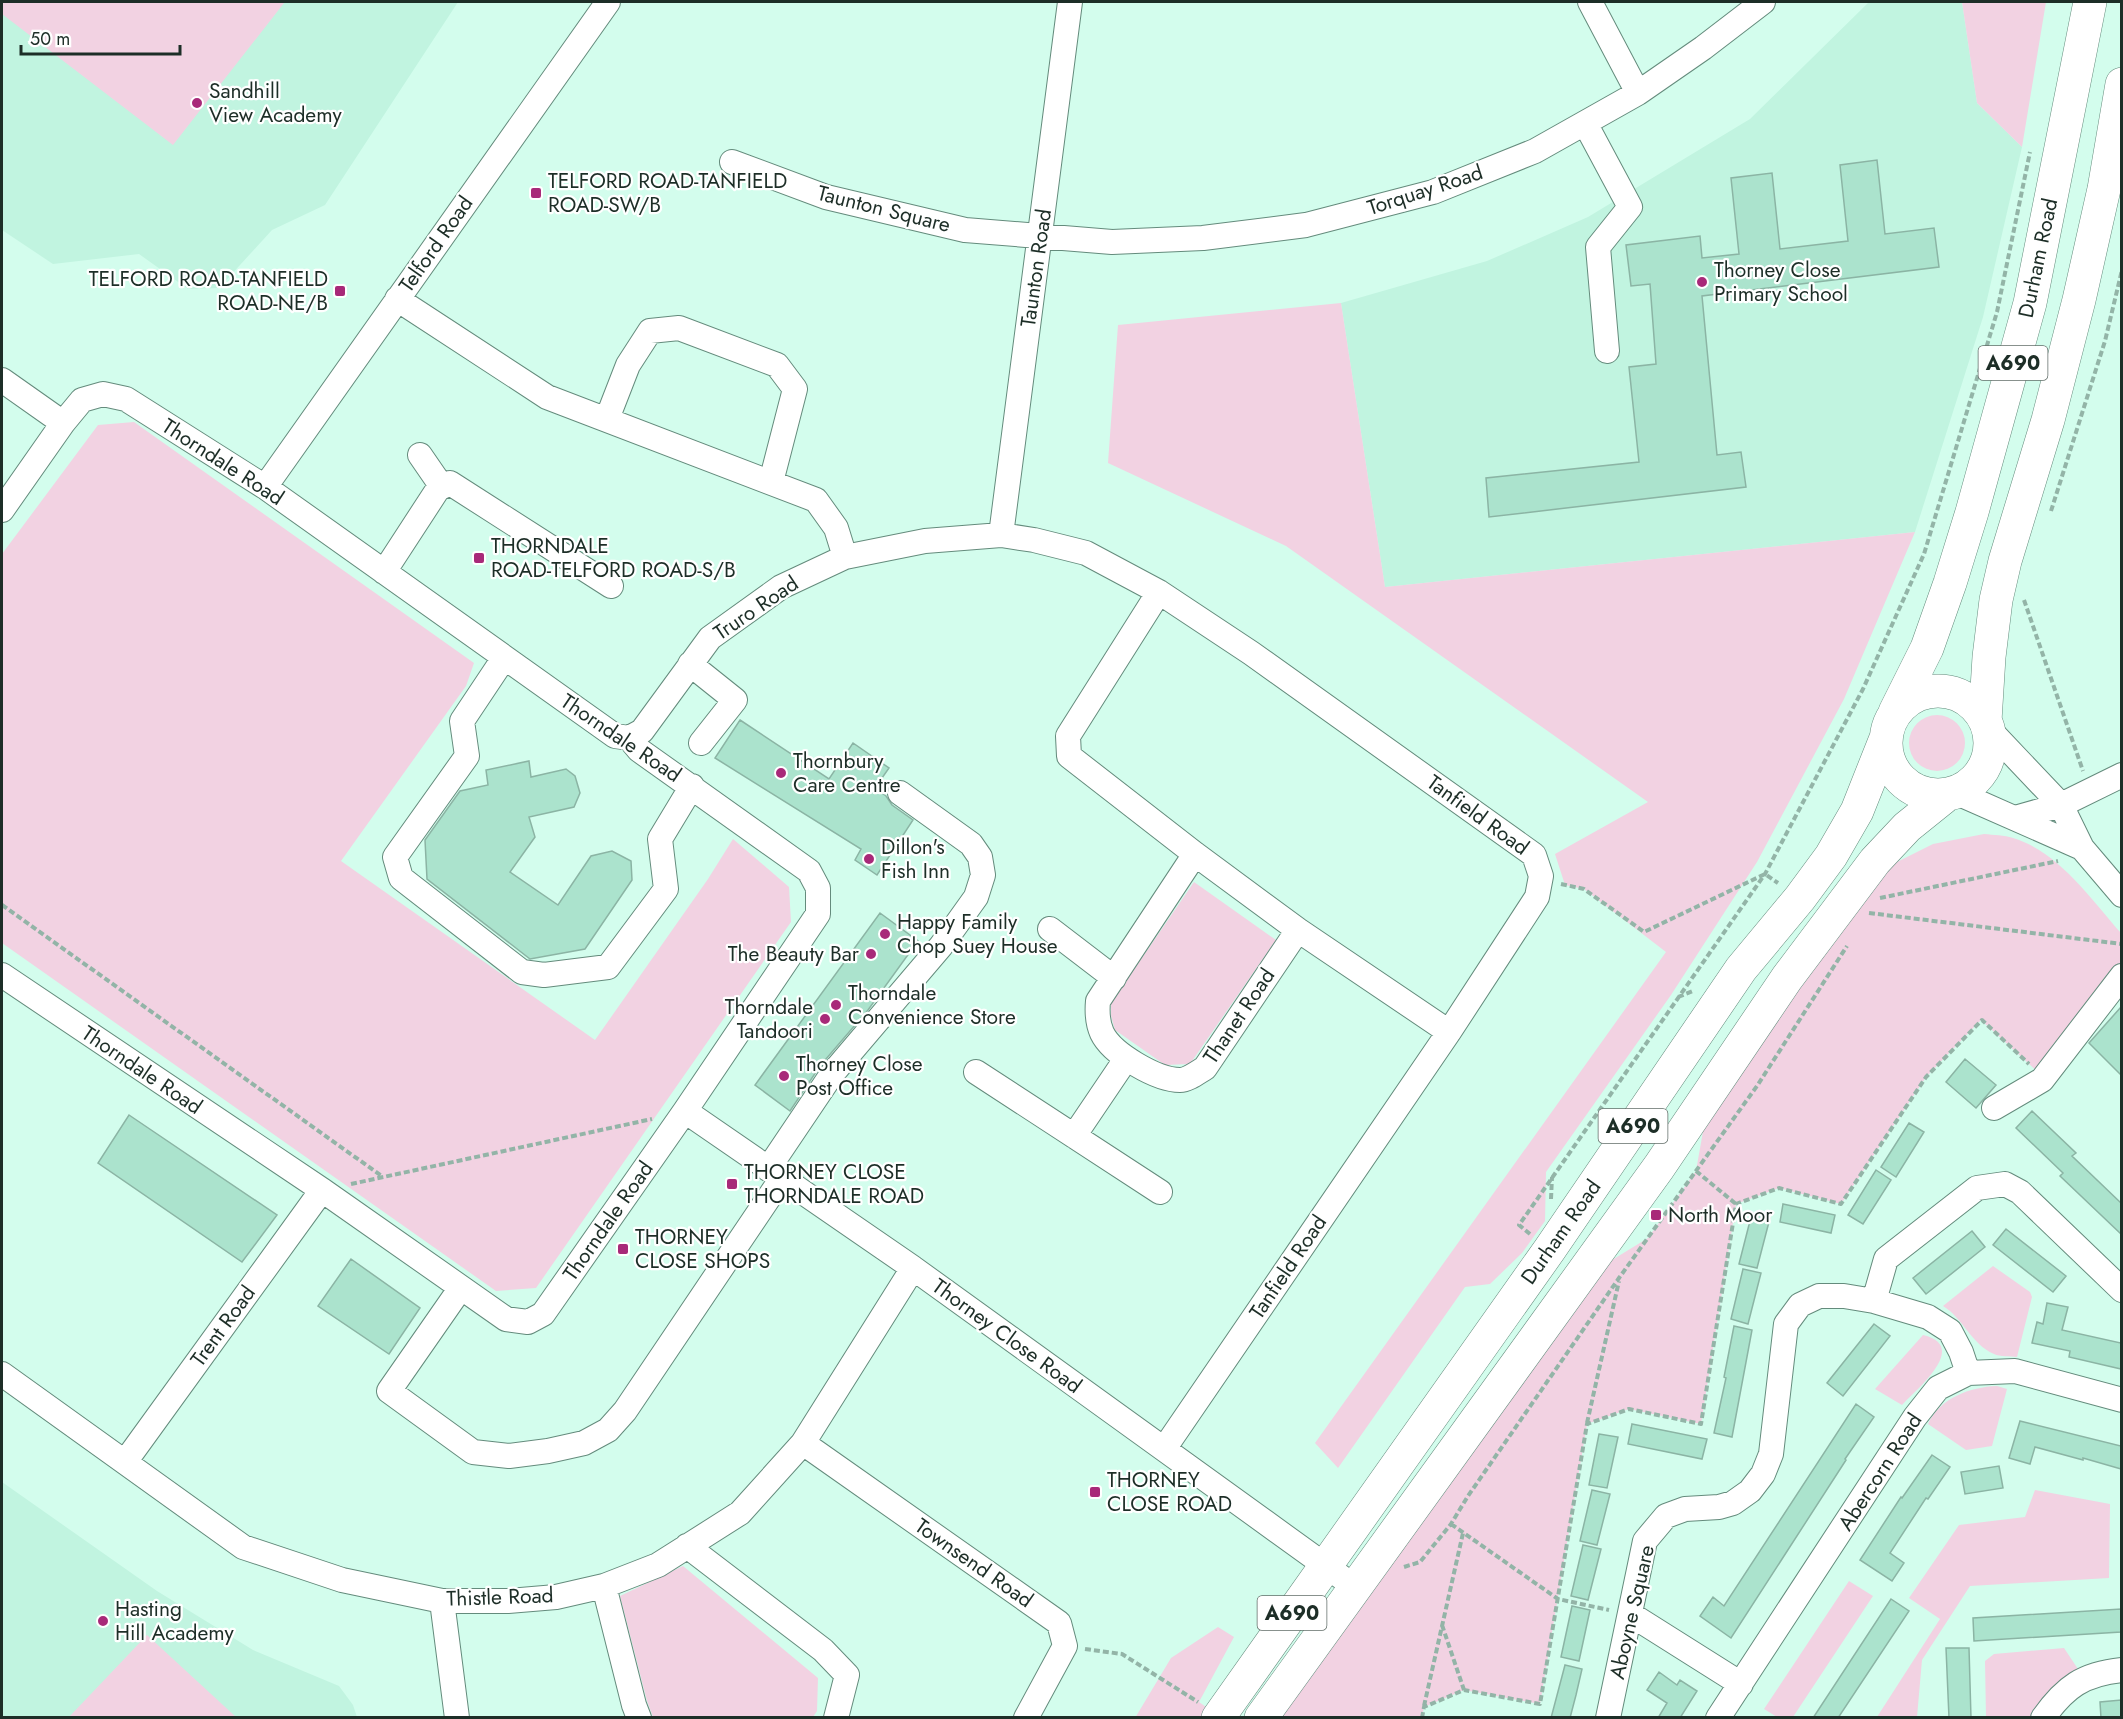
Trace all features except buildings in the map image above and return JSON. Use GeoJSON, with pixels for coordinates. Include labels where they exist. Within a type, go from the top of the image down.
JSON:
{"type":"FeatureCollection","features":[{"type":"Feature","properties":{"kind":"highway","name":"Durham Road"},"geometry":{"type":"LineString","coordinates":[[1224,1707],[1550,1249],[1741,969],[1800,898],[1831,856],[1857,811],[1891,725],[1927,648],[1972,512],[2027,314],[2090,2]]}},
{"type":"Feature","properties":{"kind":"highway","name":"Durham Road"},"geometry":{"type":"LineString","coordinates":[[1261,1718],[1659,1167],[1799,961],[1875,861],[1907,827],[1951,793],[1976,779],[1985,766],[1989,751],[1987,724],[1989,657],[1996,600],[2005,561],[2048,420],[2079,300],[2104,189],[2121,84]]}},
{"type":"Feature","properties":{"kind":"highway"},"geometry":{"type":"LineString","coordinates":[[1951,793],[1931,794],[1916,790],[1902,781],[1892,768],[1887,753],[1891,725],[1906,701],[1920,694],[1942,692],[1964,698],[1977,708],[1987,724]]}},
{"type":"Feature","properties":{"kind":"street","name":"Telford Road"},"geometry":{"type":"LineString","coordinates":[[265,487],[608,2]]}},
{"type":"Feature","properties":{"kind":"street","name":"Taunton Road"},"geometry":{"type":"LineString","coordinates":[[1000,535],[1070,2]]}},
{"type":"Feature","properties":{"kind":"street"},"geometry":{"type":"LineString","coordinates":[[1590,2],[1638,93]]}},
{"type":"Feature","properties":{"kind":"street","name":"Torquay Road"},"geometry":{"type":"LineString","coordinates":[[1041,236],[1124,242],[1203,238],[1306,225],[1433,192],[1535,151],[1638,93],[1703,48],[1763,2]]}},
{"type":"Feature","properties":{"kind":"street"},"geometry":{"type":"LineString","coordinates":[[1585,123],[1630,207],[1598,247],[1607,351]]}},
{"type":"Feature","properties":{"kind":"street","name":"Taunton Square"},"geometry":{"type":"LineString","coordinates":[[732,162],[826,197],[965,230],[1041,236]]}},
{"type":"Feature","properties":{"kind":"street"},"geometry":{"type":"LineString","coordinates":[[397,299],[547,397],[816,501],[836,528],[845,557]]}},
{"type":"Feature","properties":{"kind":"street"},"geometry":{"type":"LineString","coordinates":[[608,419],[628,365],[650,331],[680,328],[777,365],[795,389],[771,482]]}},
{"type":"Feature","properties":{"kind":"street"},"geometry":{"type":"LineString","coordinates":[[2,380],[63,423]]}},
{"type":"Feature","properties":{"kind":"street","name":"Thorndale Road"},"geometry":{"type":"LineString","coordinates":[[2,510],[63,423],[82,400],[103,394],[126,399],[265,487],[615,736],[629,738],[639,750],[809,871],[818,888],[818,914],[685,1112],[543,1314],[528,1322],[506,1319],[460,1289],[322,1190],[2,975]]}},
{"type":"Feature","properties":{"kind":"street"},"geometry":{"type":"LineString","coordinates":[[420,455],[442,487]]}},
{"type":"Feature","properties":{"kind":"street"},"geometry":{"type":"LineString","coordinates":[[384,572],[438,489],[450,483],[611,586]]}},
{"type":"Feature","properties":{"kind":"street","name":"Tanfield Road"},"geometry":{"type":"LineString","coordinates":[[925,541],[1000,535],[1034,540],[1086,553],[1159,592],[1251,653],[1534,855],[1541,876],[1537,897],[1449,1032],[1164,1449]]}},
{"type":"Feature","properties":{"kind":"street","name":"Truro Road"},"geometry":{"type":"LineString","coordinates":[[629,738],[642,731],[710,638],[781,587],[845,557],[925,541]]}},
{"type":"Feature","properties":{"kind":"street"},"geometry":{"type":"LineString","coordinates":[[1159,592],[1068,736],[1069,756],[1195,854],[1298,930],[1449,1032]]}},
{"type":"Feature","properties":{"kind":"street"},"geometry":{"type":"LineString","coordinates":[[504,658],[462,721],[467,756],[395,857],[401,878],[522,972],[544,975],[608,967],[666,889],[660,839],[692,786]]}},
{"type":"Feature","properties":{"kind":"street"},"geometry":{"type":"LineString","coordinates":[[690,664],[735,700],[701,743]]}},
{"type":"Feature","properties":{"kind":"street"},"geometry":{"type":"LineString","coordinates":[[1987,724],[2061,806],[2085,851],[2121,895]]}},
{"type":"Feature","properties":{"kind":"street"},"geometry":{"type":"LineString","coordinates":[[2015,818],[2061,806],[2121,775]]}},
{"type":"Feature","properties":{"kind":"street"},"geometry":{"type":"LineString","coordinates":[[460,1289],[389,1391],[473,1452],[509,1456],[584,1443],[608,1430],[626,1411],[775,1173],[832,1074],[941,946],[976,897],[983,875],[980,857],[970,844],[900,793]]}},
{"type":"Feature","properties":{"kind":"street"},"geometry":{"type":"LineString","coordinates":[[1951,793],[2015,818],[2085,851]]}},
{"type":"Feature","properties":{"kind":"street","name":"Thanet Road"},"geometry":{"type":"LineString","coordinates":[[1195,854],[1098,1001],[1097,1016],[1103,1035],[1126,1059],[1162,1078],[1182,1080],[1205,1068],[1298,930]]}},
{"type":"Feature","properties":{"kind":"street"},"geometry":{"type":"LineString","coordinates":[[1050,929],[1114,978]]}},
{"type":"Feature","properties":{"kind":"street"},"geometry":{"type":"LineString","coordinates":[[1994,1108],[2042,1080],[2121,976]]}},
{"type":"Feature","properties":{"kind":"street"},"geometry":{"type":"LineString","coordinates":[[1074,1136],[1126,1059]]}},
{"type":"Feature","properties":{"kind":"street"},"geometry":{"type":"LineString","coordinates":[[976,1072],[1160,1192]]}},
{"type":"Feature","properties":{"kind":"street","name":"Thorney Close Road"},"geometry":{"type":"LineString","coordinates":[[685,1112],[913,1268],[1355,1587]]}},
{"type":"Feature","properties":{"kind":"street"},"geometry":{"type":"LineString","coordinates":[[1874,1301],[1886,1259],[1977,1188],[2005,1184],[2020,1192],[2121,1290]]}},
{"type":"Feature","properties":{"kind":"street","name":"Trent Road"},"geometry":{"type":"LineString","coordinates":[[125,1462],[322,1190]]}},
{"type":"Feature","properties":{"kind":"street","name":"Thistle Road"},"geometry":{"type":"LineString","coordinates":[[2,1374],[243,1547],[342,1580],[442,1601],[508,1601],[556,1597],[604,1586],[658,1565],[740,1513],[803,1443],[913,1268]]}},
{"type":"Feature","properties":{"kind":"street","name":"Aboyne Square"},"geometry":{"type":"LineString","coordinates":[[1608,1718],[1645,1541],[1656,1525],[1666,1516],[1685,1509],[1719,1507],[1732,1503],[1750,1491],[1763,1474],[1771,1454],[1786,1324],[1800,1305],[1819,1296],[1844,1296],[1874,1301],[1928,1317],[1950,1331],[1961,1352],[1968,1373]]}},
{"type":"Feature","properties":{"kind":"street","name":"Abercorn Road"},"geometry":{"type":"LineString","coordinates":[[1718,1718],[1915,1417],[1938,1388],[1968,1373],[2015,1371],[2121,1400]]}},
{"type":"Feature","properties":{"kind":"street","name":"Townsend Road"},"geometry":{"type":"LineString","coordinates":[[803,1443],[1059,1623],[1065,1646]]}},
{"type":"Feature","properties":{"kind":"street"},"geometry":{"type":"LineString","coordinates":[[687,1546],[823,1650],[847,1675],[836,1718]]}},
{"type":"Feature","properties":{"kind":"street"},"geometry":{"type":"LineString","coordinates":[[604,1586],[639,1718]]}},
{"type":"Feature","properties":{"kind":"street"},"geometry":{"type":"LineString","coordinates":[[442,1601],[457,1718]]}},
{"type":"Feature","properties":{"kind":"street"},"geometry":{"type":"LineString","coordinates":[[1630,1614],[1741,1684]]}},
{"type":"Feature","properties":{"kind":"street"},"geometry":{"type":"LineString","coordinates":[[1026,1718],[1065,1646]]}},
{"type":"Feature","properties":{"kind":"street"},"geometry":{"type":"LineString","coordinates":[[2043,1718],[2067,1689],[2084,1678],[2121,1670]]}},
{"type":"Feature","properties":{"kind":"path"},"geometry":{"type":"LineString","coordinates":[[1550,1249],[1519,1225],[1765,874],[1863,689],[1924,554],[1997,312],[2031,151]]}},
{"type":"Feature","properties":{"kind":"path"},"geometry":{"type":"LineString","coordinates":[[2047,520],[2105,341],[2121,270]]}},
{"type":"Feature","properties":{"kind":"path"},"geometry":{"type":"LineString","coordinates":[[2021,593],[2090,790]]}},
{"type":"Feature","properties":{"kind":"path"},"geometry":{"type":"LineString","coordinates":[[1877,899],[2085,851]]}},
{"type":"Feature","properties":{"kind":"path"},"geometry":{"type":"LineString","coordinates":[[1541,876],[1564,885],[1584,889],[1644,933],[1765,874]]}},
{"type":"Feature","properties":{"kind":"path"},"geometry":{"type":"LineString","coordinates":[[1765,874],[1800,898]]}},
{"type":"Feature","properties":{"kind":"path"},"geometry":{"type":"LineString","coordinates":[[2,905],[383,1177]]}},
{"type":"Feature","properties":{"kind":"path"},"geometry":{"type":"LineString","coordinates":[[1864,920],[1873,906]]}},
{"type":"Feature","properties":{"kind":"path"},"geometry":{"type":"LineString","coordinates":[[1869,913],[2121,944]]}},
{"type":"Feature","properties":{"kind":"path"},"geometry":{"type":"LineString","coordinates":[[1630,1614],[1558,1599],[1451,1524],[1619,1278],[1757,1086],[1849,944]]}},
{"type":"Feature","properties":{"kind":"path"},"geometry":{"type":"LineString","coordinates":[[1736,1204],[1779,1188],[1841,1204],[1926,1077],[1982,1020],[2032,1066]]}},
{"type":"Feature","properties":{"kind":"path"},"geometry":{"type":"LineString","coordinates":[[322,1190],[685,1112]]}},
{"type":"Feature","properties":{"kind":"path"},"geometry":{"type":"LineString","coordinates":[[1696,1171],[1736,1204]]}},
{"type":"Feature","properties":{"kind":"path"},"geometry":{"type":"LineString","coordinates":[[1587,1424],[1629,1409],[1701,1424],[1736,1204]]}},
{"type":"Feature","properties":{"kind":"path"},"geometry":{"type":"LineString","coordinates":[[1424,1707],[1464,1690],[1540,1704],[1587,1424],[1619,1278]]}},
{"type":"Feature","properties":{"kind":"path"},"geometry":{"type":"LineString","coordinates":[[1422,1718],[1462,1533]]}},
{"type":"Feature","properties":{"kind":"path"},"geometry":{"type":"LineString","coordinates":[[1442,1624],[1464,1690]]}},
{"type":"Feature","properties":{"kind":"path"},"geometry":{"type":"LineString","coordinates":[[1065,1646],[1122,1654],[1198,1703],[1219,1690],[1224,1707]]}},
{"type":"Feature","properties":{"kind":"shaded area","name":"Sandhill View Academy"},"geometry":{"type":"Polygon","coordinates":[[[2,2],[458,2],[325,205],[272,230],[219,288],[188,289],[139,254],[53,264],[2,230],[2,2]]]}},
{"type":"Feature","properties":{"kind":"shaded area"},"geometry":{"type":"Polygon","coordinates":[[[2,2],[284,3],[173,145],[2,14],[2,2]]]}},
{"type":"Feature","properties":{"kind":"shaded area","name":"Thorney Close Primary School"},"geometry":{"type":"Polygon","coordinates":[[[1869,2],[1962,2],[1977,103],[2022,147],[1983,317],[1915,532],[1385,587],[1341,303],[1487,261],[1588,217],[1750,119],[1869,2]]]}},
{"type":"Feature","properties":{"kind":"shaded area"},"geometry":{"type":"Polygon","coordinates":[[[1962,2],[2046,2],[2022,147],[1977,103],[1962,2]]]}},
{"type":"Feature","properties":{"kind":"shaded area"},"geometry":{"type":"Polygon","coordinates":[[[1341,303],[1385,587],[1915,532],[1844,699],[1757,862],[1671,995],[1546,1172],[1545,1221],[1522,1253],[1490,1284],[1465,1287],[1338,1468],[1315,1443],[1666,952],[1584,889],[1565,885],[1555,854],[1648,802],[1286,546],[1108,463],[1118,325],[1341,303]]]}},
{"type":"Feature","properties":{"kind":"shaded area"},"geometry":{"type":"Polygon","coordinates":[[[134,422],[474,663],[466,686],[341,861],[595,1040],[708,879],[733,839],[789,887],[791,922],[536,1288],[496,1291],[2,943],[2,554],[98,425],[134,422]]]}},
{"type":"Feature","properties":{"kind":"shaded area"},"geometry":{"type":"Polygon","coordinates":[[[1937,715],[1948,717],[1957,723],[1963,732],[1965,743],[1963,754],[1957,763],[1948,769],[1937,771],[1926,769],[1917,763],[1911,754],[1909,743],[1911,732],[1917,723],[1926,717],[1937,715]]]}},
{"type":"Feature","properties":{"kind":"shaded area"},"geometry":{"type":"Polygon","coordinates":[[[1984,834],[2010,837],[2030,845],[2045,854],[2073,878],[2121,933],[2121,968],[2040,1074],[1981,1020],[1926,1077],[1841,1204],[1779,1188],[1736,1204],[1701,1424],[1629,1409],[1587,1424],[1540,1704],[1464,1690],[1424,1707],[1422,1717],[1273,1718],[1599,1268],[1648,1238],[1696,1171],[1705,1120],[1862,896],[1897,862],[1933,844],[1984,834]]]}},
{"type":"Feature","properties":{"kind":"shaded area"},"geometry":{"type":"Polygon","coordinates":[[[1194,882],[1276,940],[1190,1064],[1165,1065],[1115,1030],[1111,1016],[1111,1003],[1194,882]]]}},
{"type":"Feature","properties":{"kind":"shaded area"},"geometry":{"type":"Polygon","coordinates":[[[1993,1266],[2030,1292],[2032,1297],[2017,1357],[1996,1355],[1986,1350],[1943,1306],[1993,1266]]]}},
{"type":"Feature","properties":{"kind":"shaded area"},"geometry":{"type":"Polygon","coordinates":[[[1923,1335],[1936,1341],[1942,1348],[1941,1358],[1928,1379],[1902,1405],[1875,1389],[1923,1335]]]}},
{"type":"Feature","properties":{"kind":"shaded area"},"geometry":{"type":"Polygon","coordinates":[[[1997,1386],[2007,1389],[1992,1446],[1966,1450],[1928,1424],[1940,1407],[1957,1396],[1977,1389],[1997,1386]]]}},
{"type":"Feature","properties":{"kind":"shaded area","name":"Hasting Hill Academy"},"geometry":{"type":"Polygon","coordinates":[[[2,1482],[157,1591],[253,1650],[339,1686],[353,1705],[357,1717],[2,1717],[2,1482]]]}},
{"type":"Feature","properties":{"kind":"shaded area"},"geometry":{"type":"Polygon","coordinates":[[[2035,1490],[2110,1504],[2109,1578],[1970,1586],[1922,1660],[1917,1717],[1877,1717],[1940,1619],[1909,1598],[1959,1525],[2025,1517],[2035,1490]]]}},
{"type":"Feature","properties":{"kind":"shaded area"},"geometry":{"type":"Polygon","coordinates":[[[683,1566],[818,1678],[817,1711],[813,1717],[653,1717],[620,1596],[683,1566]]]}},
{"type":"Feature","properties":{"kind":"shaded area"},"geometry":{"type":"Polygon","coordinates":[[[1849,1581],[1873,1596],[1793,1717],[1777,1717],[1764,1709],[1849,1581]]]}},
{"type":"Feature","properties":{"kind":"shaded area"},"geometry":{"type":"Polygon","coordinates":[[[1218,1627],[1234,1637],[1199,1702],[1209,1709],[1203,1717],[1135,1718],[1171,1658],[1218,1627]]]}},
{"type":"Feature","properties":{"kind":"shaded area"},"geometry":{"type":"Polygon","coordinates":[[[147,1635],[236,1717],[69,1717],[147,1635]]]}},
{"type":"Feature","properties":{"kind":"shaded area"},"geometry":{"type":"Polygon","coordinates":[[[2064,1648],[2084,1678],[2043,1717],[1986,1717],[1985,1661],[1994,1654],[2064,1648]]]}},
{"type":"Feature","properties":{"kind":"place","name":"Sandhill View Academy"},"geometry":{"type":"Point","coordinates":[197,103]}},
{"type":"Feature","properties":{"kind":"place","name":"TELFORD ROAD-TANFIELD ROAD-SW/B"},"geometry":{"type":"Point","coordinates":[536,193]}},
{"type":"Feature","properties":{"kind":"place","name":"Thorney Close Primary School"},"geometry":{"type":"Point","coordinates":[1702,282]}},
{"type":"Feature","properties":{"kind":"place","name":"TELFORD ROAD-TANFIELD ROAD-NE/B"},"geometry":{"type":"Point","coordinates":[340,291]}},
{"type":"Feature","properties":{"kind":"place","name":"THORNDALE ROAD-TELFORD ROAD-S/B"},"geometry":{"type":"Point","coordinates":[479,558]}},
{"type":"Feature","properties":{"kind":"place","name":"Thornbury Care Centre"},"geometry":{"type":"Point","coordinates":[781,773]}},
{"type":"Feature","properties":{"kind":"place","name":"Dillon's Fish Inn"},"geometry":{"type":"Point","coordinates":[869,859]}},
{"type":"Feature","properties":{"kind":"place","name":"Happy Family Chop Suey House"},"geometry":{"type":"Point","coordinates":[885,934]}},
{"type":"Feature","properties":{"kind":"place","name":"The Beauty Bar"},"geometry":{"type":"Point","coordinates":[871,954]}},
{"type":"Feature","properties":{"kind":"place","name":"Thorndale Convenience Store"},"geometry":{"type":"Point","coordinates":[836,1005]}},
{"type":"Feature","properties":{"kind":"place","name":"Thorndale Tandoori"},"geometry":{"type":"Point","coordinates":[825,1019]}},
{"type":"Feature","properties":{"kind":"place","name":"Thorney Close Post Office"},"geometry":{"type":"Point","coordinates":[784,1076]}},
{"type":"Feature","properties":{"kind":"place","name":"THORNEY CLOSE THORNDALE ROAD"},"geometry":{"type":"Point","coordinates":[732,1184]}},
{"type":"Feature","properties":{"kind":"place","name":"North Moor"},"geometry":{"type":"Point","coordinates":[1656,1215]}},
{"type":"Feature","properties":{"kind":"place","name":"THORNEY CLOSE SHOPS"},"geometry":{"type":"Point","coordinates":[623,1249]}},
{"type":"Feature","properties":{"kind":"place","name":"THORNEY CLOSE ROAD"},"geometry":{"type":"Point","coordinates":[1095,1492]}},
{"type":"Feature","properties":{"kind":"place","name":"Hasting Hill Academy"},"geometry":{"type":"Point","coordinates":[103,1621]}}]}
